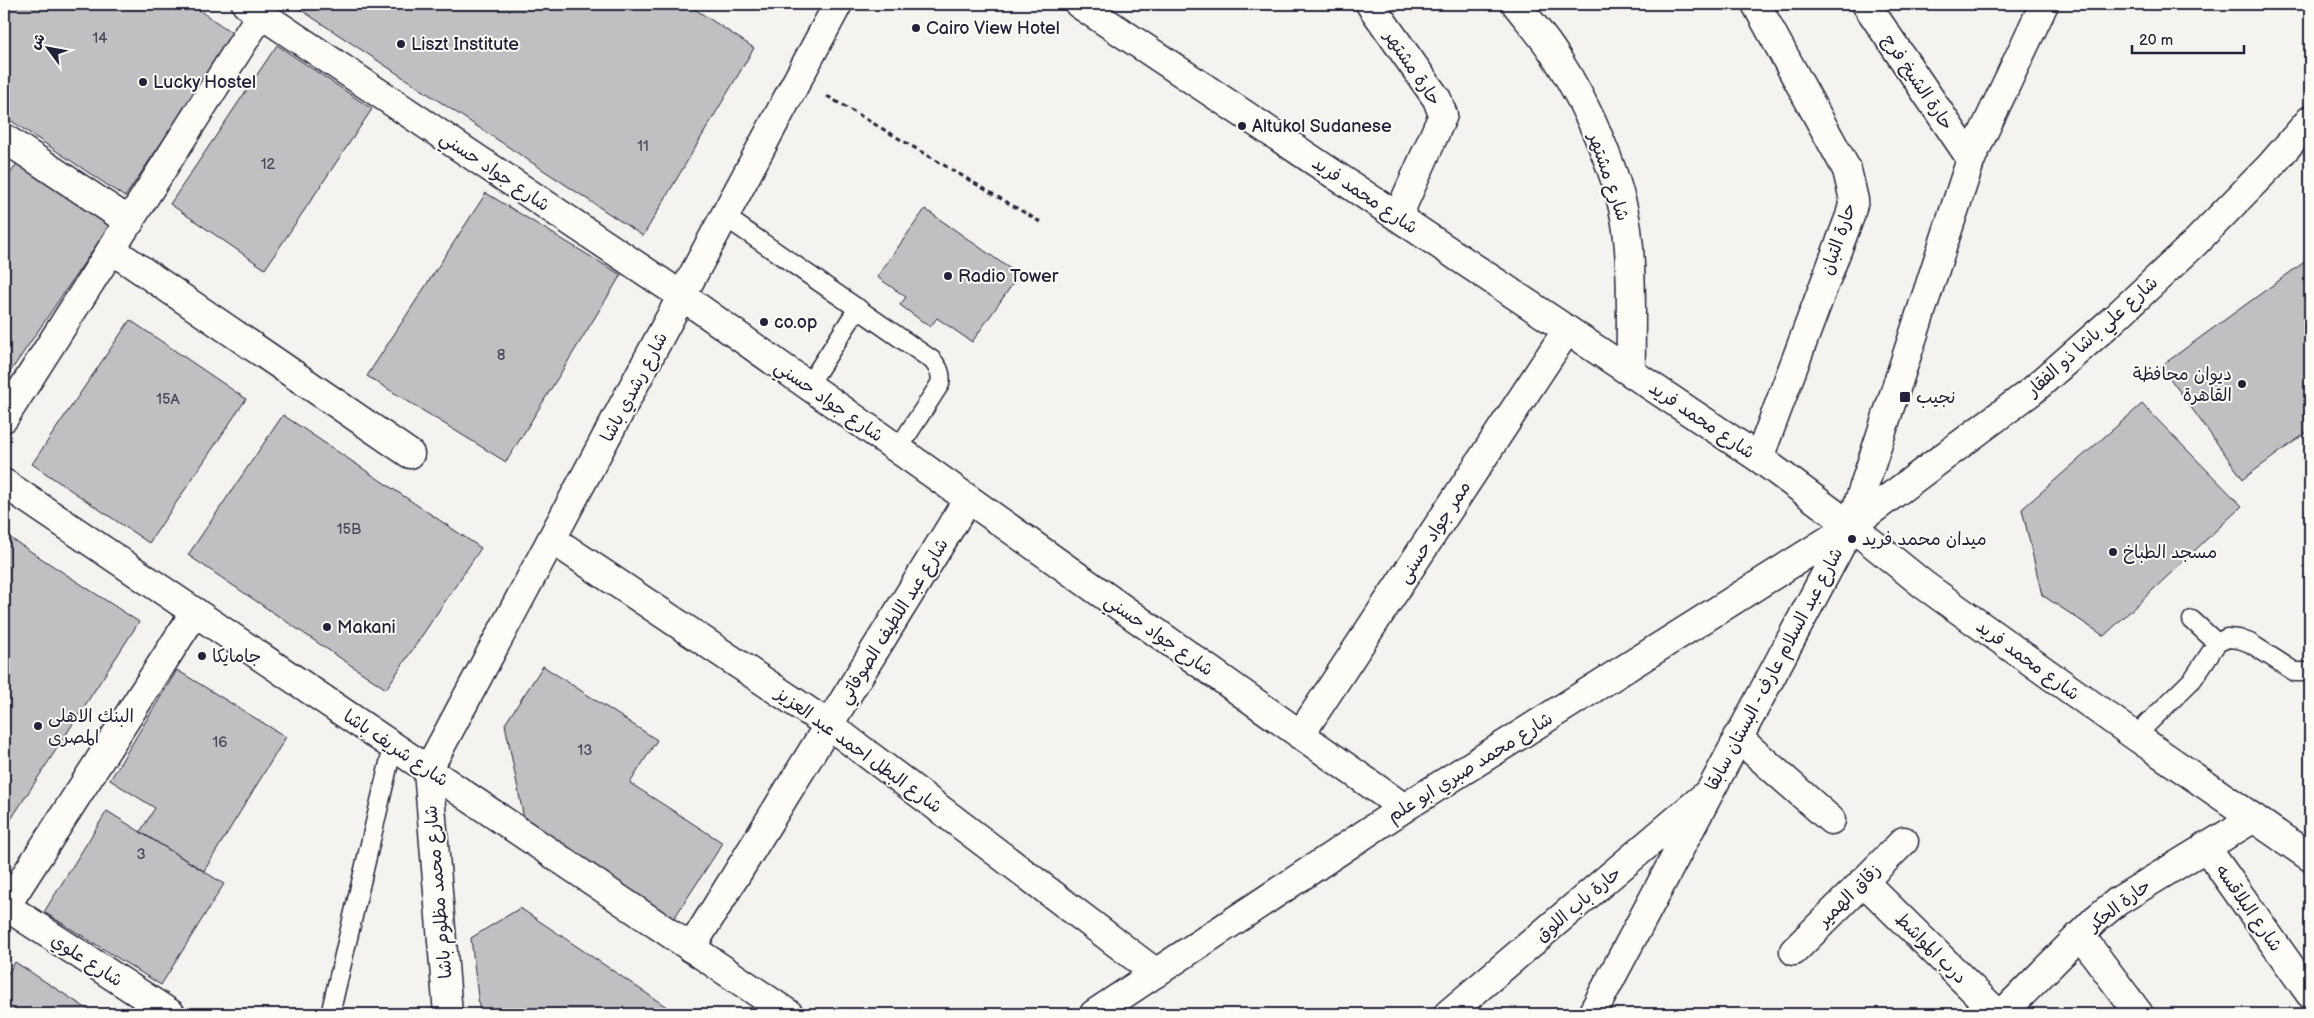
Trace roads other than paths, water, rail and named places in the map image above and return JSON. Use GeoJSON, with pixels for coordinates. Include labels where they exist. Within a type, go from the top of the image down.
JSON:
{"type":"FeatureCollection","features":[{"type":"Feature","properties":{"kind":"street","name":"شارع رشدي باشا"},"geometry":{"type":"LineString","coordinates":[[428,770],[553,540],[838,4]]}},
{"type":"Feature","properties":{"kind":"street","name":"شارع محمد فريد"},"geometry":{"type":"LineString","coordinates":[[1078,4],[1759,458],[1851,526],[1924,585],[2135,736],[2310,857]]}},
{"type":"Feature","properties":{"kind":"street","name":"حارة مشتهر"},"geometry":{"type":"LineString","coordinates":[[1370,4],[1437,99],[1443,115],[1398,216]]}},
{"type":"Feature","properties":{"kind":"street","name":"شارع مشتهر"},"geometry":{"type":"LineString","coordinates":[[1516,4],[1555,54],[1578,94],[1598,140],[1624,210],[1630,265],[1631,372]]}},
{"type":"Feature","properties":{"kind":"street","name":"حارة الشيخ فرج"},"geometry":{"type":"LineString","coordinates":[[1866,4],[1971,159]]}},
{"type":"Feature","properties":{"kind":"street","name":"شارع عبد السلام عارف - البستان سابقا"},"geometry":{"type":"LineString","coordinates":[[1592,1014],[1737,737],[1851,526],[1971,159],[2044,4]]}},
{"type":"Feature","properties":{"kind":"street","name":"حارة التبان"},"geometry":{"type":"LineString","coordinates":[[1759,458],[1850,216],[1854,200],[1847,170],[1762,6]]}},
{"type":"Feature","properties":{"kind":"street"},"geometry":{"type":"LineString","coordinates":[[4,418],[130,222],[253,9]]}},
{"type":"Feature","properties":{"kind":"street","name":"شارع جواد حسني"},"geometry":{"type":"LineString","coordinates":[[253,9],[682,296],[1404,808]]}},
{"type":"Feature","properties":{"kind":"street","name":"شارع علي باشا ذو الفقار"},"geometry":{"type":"LineString","coordinates":[[1851,526],[2032,391],[2115,318],[2195,243],[2272,164],[2310,120]]}},
{"type":"Feature","properties":{"kind":"street"},"geometry":{"type":"LineString","coordinates":[[4,138],[130,222]]}},
{"type":"Feature","properties":{"kind":"street"},"geometry":{"type":"LineString","coordinates":[[112,250],[410,454]]}},
{"type":"Feature","properties":{"kind":"street","name":"ممر جواد حسنى"},"geometry":{"type":"LineString","coordinates":[[1300,735],[1567,330]]}},
{"type":"Feature","properties":{"kind":"street","name":"شارع شريف باشا"},"geometry":{"type":"LineString","coordinates":[[4,482],[789,1014]]}},
{"type":"Feature","properties":{"kind":"street","name":"شارع عبد اللطيف الصوفاتي"},"geometry":{"type":"LineString","coordinates":[[692,948],[968,499]]}},
{"type":"Feature","properties":{"kind":"street","name":"شارع محمد صبري ابو علم"},"geometry":{"type":"LineString","coordinates":[[1094,1014],[1404,808],[1851,526]]}},
{"type":"Feature","properties":{"kind":"street","name":"شارع البطل احمد عبد العزيز"},"geometry":{"type":"LineString","coordinates":[[553,540],[829,725],[1156,973]]}},
{"type":"Feature","properties":{"kind":"street"},"geometry":{"type":"LineString","coordinates":[[4,907],[195,612]]}},
{"type":"Feature","properties":{"kind":"street"},"geometry":{"type":"LineString","coordinates":[[1737,737],[1831,820]]}},
{"type":"Feature","properties":{"kind":"street","name":"شارع محمد مظلوم باشا"},"geometry":{"type":"LineString","coordinates":[[428,770],[448,1014]]}},
{"type":"Feature","properties":{"kind":"street","name":"حارة باب اللوق"},"geometry":{"type":"LineString","coordinates":[[1448,1014],[1708,793]]}},
{"type":"Feature","properties":{"kind":"street","name":"حارة الحكر"},"geometry":{"type":"LineString","coordinates":[[2000,1014],[2080,935],[2118,901],[2205,846],[2254,818]]}},
{"type":"Feature","properties":{"kind":"street","name":"زقاق الهمير"},"geometry":{"type":"LineString","coordinates":[[1794,950],[1904,840]]}},
{"type":"Feature","properties":{"kind":"street","name":"شارع البلاقسه"},"geometry":{"type":"LineString","coordinates":[[2205,846],[2310,994]]}},
{"type":"Feature","properties":{"kind":"street","name":"درب المواشط"},"geometry":{"type":"LineString","coordinates":[[1863,881],[2000,1014]]}},
{"type":"Feature","properties":{"kind":"street","name":"شارع علوي"},"geometry":{"type":"LineString","coordinates":[[4,907],[171,1014]]}},
{"type":"Feature","properties":{"kind":"street"},"geometry":{"type":"LineString","coordinates":[[2080,935],[2139,1014]]}},
{"type":"Feature","properties":{"kind":"lane"},"geometry":{"type":"LineString","coordinates":[[724,216],[932,360],[939,368],[940,384],[898,449]]}},
{"type":"Feature","properties":{"kind":"lane"},"geometry":{"type":"LineString","coordinates":[[808,386],[858,308]]}},
{"type":"Feature","properties":{"kind":"lane"},"geometry":{"type":"LineString","coordinates":[[2192,620],[2217,643]]}},
{"type":"Feature","properties":{"kind":"lane"},"geometry":{"type":"LineString","coordinates":[[2135,736],[2193,679],[2217,643],[2227,638],[2239,639],[2250,643],[2295,672],[2310,672]]}},
{"type":"Feature","properties":{"kind":"lane"},"geometry":{"type":"LineString","coordinates":[[332,1006],[393,746]]}},
{"type":"Feature","properties":{"kind":"place","name":"Cairo View Hotel"},"geometry":{"type":"Point","coordinates":[916,28]}},
{"type":"Feature","properties":{"kind":"place","name":"Liszt Institute"},"geometry":{"type":"Point","coordinates":[401,44]}},
{"type":"Feature","properties":{"kind":"place","name":"Lucky Hostel"},"geometry":{"type":"Point","coordinates":[143,82]}},
{"type":"Feature","properties":{"kind":"place","name":"Altukol Sudanese"},"geometry":{"type":"Point","coordinates":[1242,126]}},
{"type":"Feature","properties":{"kind":"place","name":"Radio Tower"},"geometry":{"type":"Point","coordinates":[948,276]}},
{"type":"Feature","properties":{"kind":"place","name":"co.op"},"geometry":{"type":"Point","coordinates":[764,322]}},
{"type":"Feature","properties":{"kind":"place","name":"ديوان محافظة القاهرة"},"geometry":{"type":"Point","coordinates":[2242,384]}},
{"type":"Feature","properties":{"kind":"place","name":"نجيب"},"geometry":{"type":"Point","coordinates":[1905,397]}},
{"type":"Feature","properties":{"kind":"place","name":"ميدان محمد فريد"},"geometry":{"type":"Point","coordinates":[1852,539]}},
{"type":"Feature","properties":{"kind":"place","name":"مسجد الطباخ"},"geometry":{"type":"Point","coordinates":[2113,552]}},
{"type":"Feature","properties":{"kind":"place","name":"Makani"},"geometry":{"type":"Point","coordinates":[327,627]}},
{"type":"Feature","properties":{"kind":"place","name":"جامايكا"},"geometry":{"type":"Point","coordinates":[202,656]}},
{"type":"Feature","properties":{"kind":"place","name":"البنك الاهلى المصرى"},"geometry":{"type":"Point","coordinates":[38,726]}}]}
